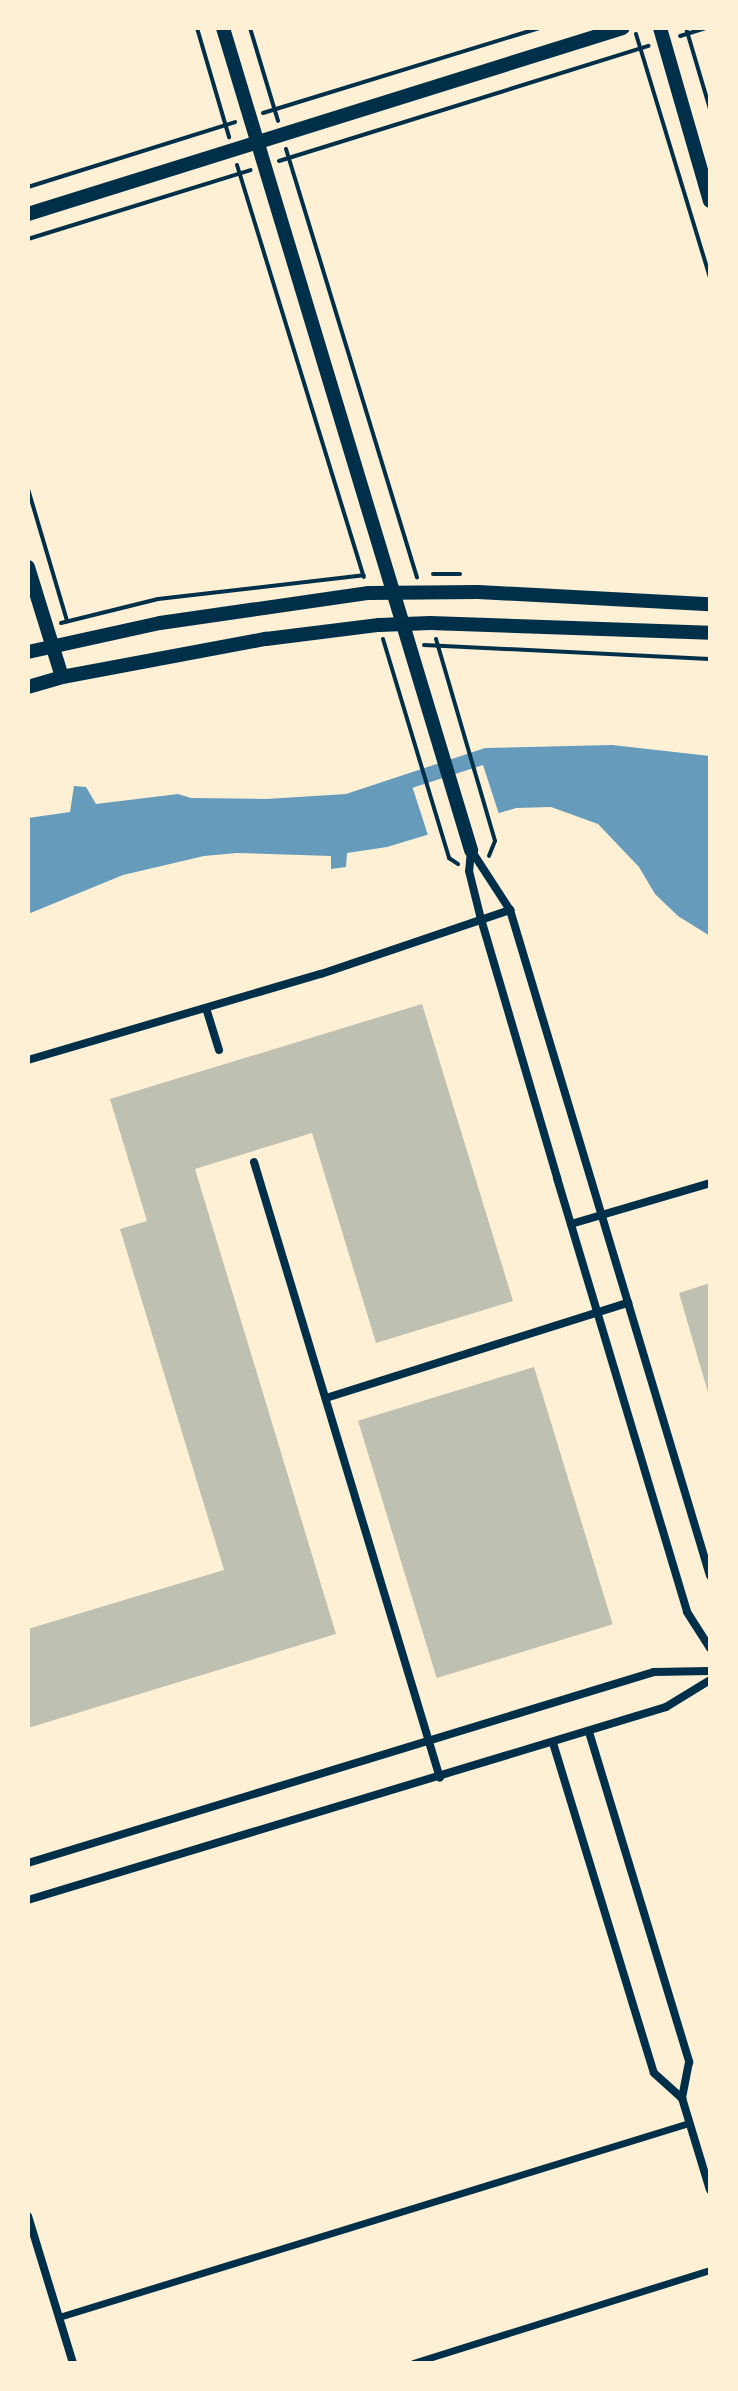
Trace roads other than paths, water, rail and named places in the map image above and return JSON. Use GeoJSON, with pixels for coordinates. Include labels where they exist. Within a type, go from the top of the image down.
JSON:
{"type":"FeatureCollection","features":[{"type":"Feature","properties":{"kind":"street"},"geometry":{"type":"LineString","coordinates":[[223,28],[471,850],[510,910],[710,1576]]}},
{"type":"Feature","properties":{"kind":"street"},"geometry":{"type":"LineString","coordinates":[[28,214],[623,28]]}},
{"type":"Feature","properties":{"kind":"street"},"geometry":{"type":"LineString","coordinates":[[662,35],[710,201]]}},
{"type":"Feature","properties":{"kind":"street"},"geometry":{"type":"LineString","coordinates":[[28,567],[62,677]]}},
{"type":"Feature","properties":{"kind":"street"},"geometry":{"type":"LineString","coordinates":[[28,652],[160,623],[369,593],[478,592],[710,604]]}},
{"type":"Feature","properties":{"kind":"street"},"geometry":{"type":"LineString","coordinates":[[28,687],[62,677],[266,639],[379,625],[404,627],[430,623],[710,633]]}},
{"type":"Feature","properties":{"kind":"street"},"geometry":{"type":"LineString","coordinates":[[471,850],[469,871],[481,919],[687,1612],[710,1648]]}},
{"type":"Feature","properties":{"kind":"street"},"geometry":{"type":"LineString","coordinates":[[28,1060],[321,974],[510,910]]}},
{"type":"Feature","properties":{"kind":"street"},"geometry":{"type":"LineString","coordinates":[[206,1008],[219,1050]]}},
{"type":"Feature","properties":{"kind":"street"},"geometry":{"type":"LineString","coordinates":[[254,1162],[440,1778]]}},
{"type":"Feature","properties":{"kind":"street"},"geometry":{"type":"LineString","coordinates":[[571,1224],[710,1183]]}},
{"type":"Feature","properties":{"kind":"street"},"geometry":{"type":"LineString","coordinates":[[326,1398],[628,1303]]}},
{"type":"Feature","properties":{"kind":"street"},"geometry":{"type":"LineString","coordinates":[[28,1863],[654,1672],[710,1671]]}},
{"type":"Feature","properties":{"kind":"street"},"geometry":{"type":"LineString","coordinates":[[28,1900],[589,1732],[666,1707],[710,1680]]}},
{"type":"Feature","properties":{"kind":"street"},"geometry":{"type":"LineString","coordinates":[[589,1732],[689,2062],[682,2098],[710,2190]]}},
{"type":"Feature","properties":{"kind":"street"},"geometry":{"type":"LineString","coordinates":[[553,1743],[654,2073],[682,2098]]}},
{"type":"Feature","properties":{"kind":"street"},"geometry":{"type":"LineString","coordinates":[[59,2317],[689,2123]]}},
{"type":"Feature","properties":{"kind":"street"},"geometry":{"type":"LineString","coordinates":[[28,2216],[73,2363]]}},
{"type":"Feature","properties":{"kind":"street"},"geometry":{"type":"LineString","coordinates":[[413,2363],[710,2270]]}},
{"type":"Feature","properties":{"kind":"water"},"geometry":{"type":"Polygon","coordinates":[[[612,745],[710,756],[710,936],[678,916],[655,894],[639,867],[598,824],[551,807],[516,808],[387,847],[347,853],[346,867],[331,869],[331,856],[237,853],[204,856],[123,875],[28,914],[28,818],[70,812],[74,786],[86,787],[96,804],[178,794],[191,798],[266,799],[346,794],[485,748],[612,745]]]}}]}
